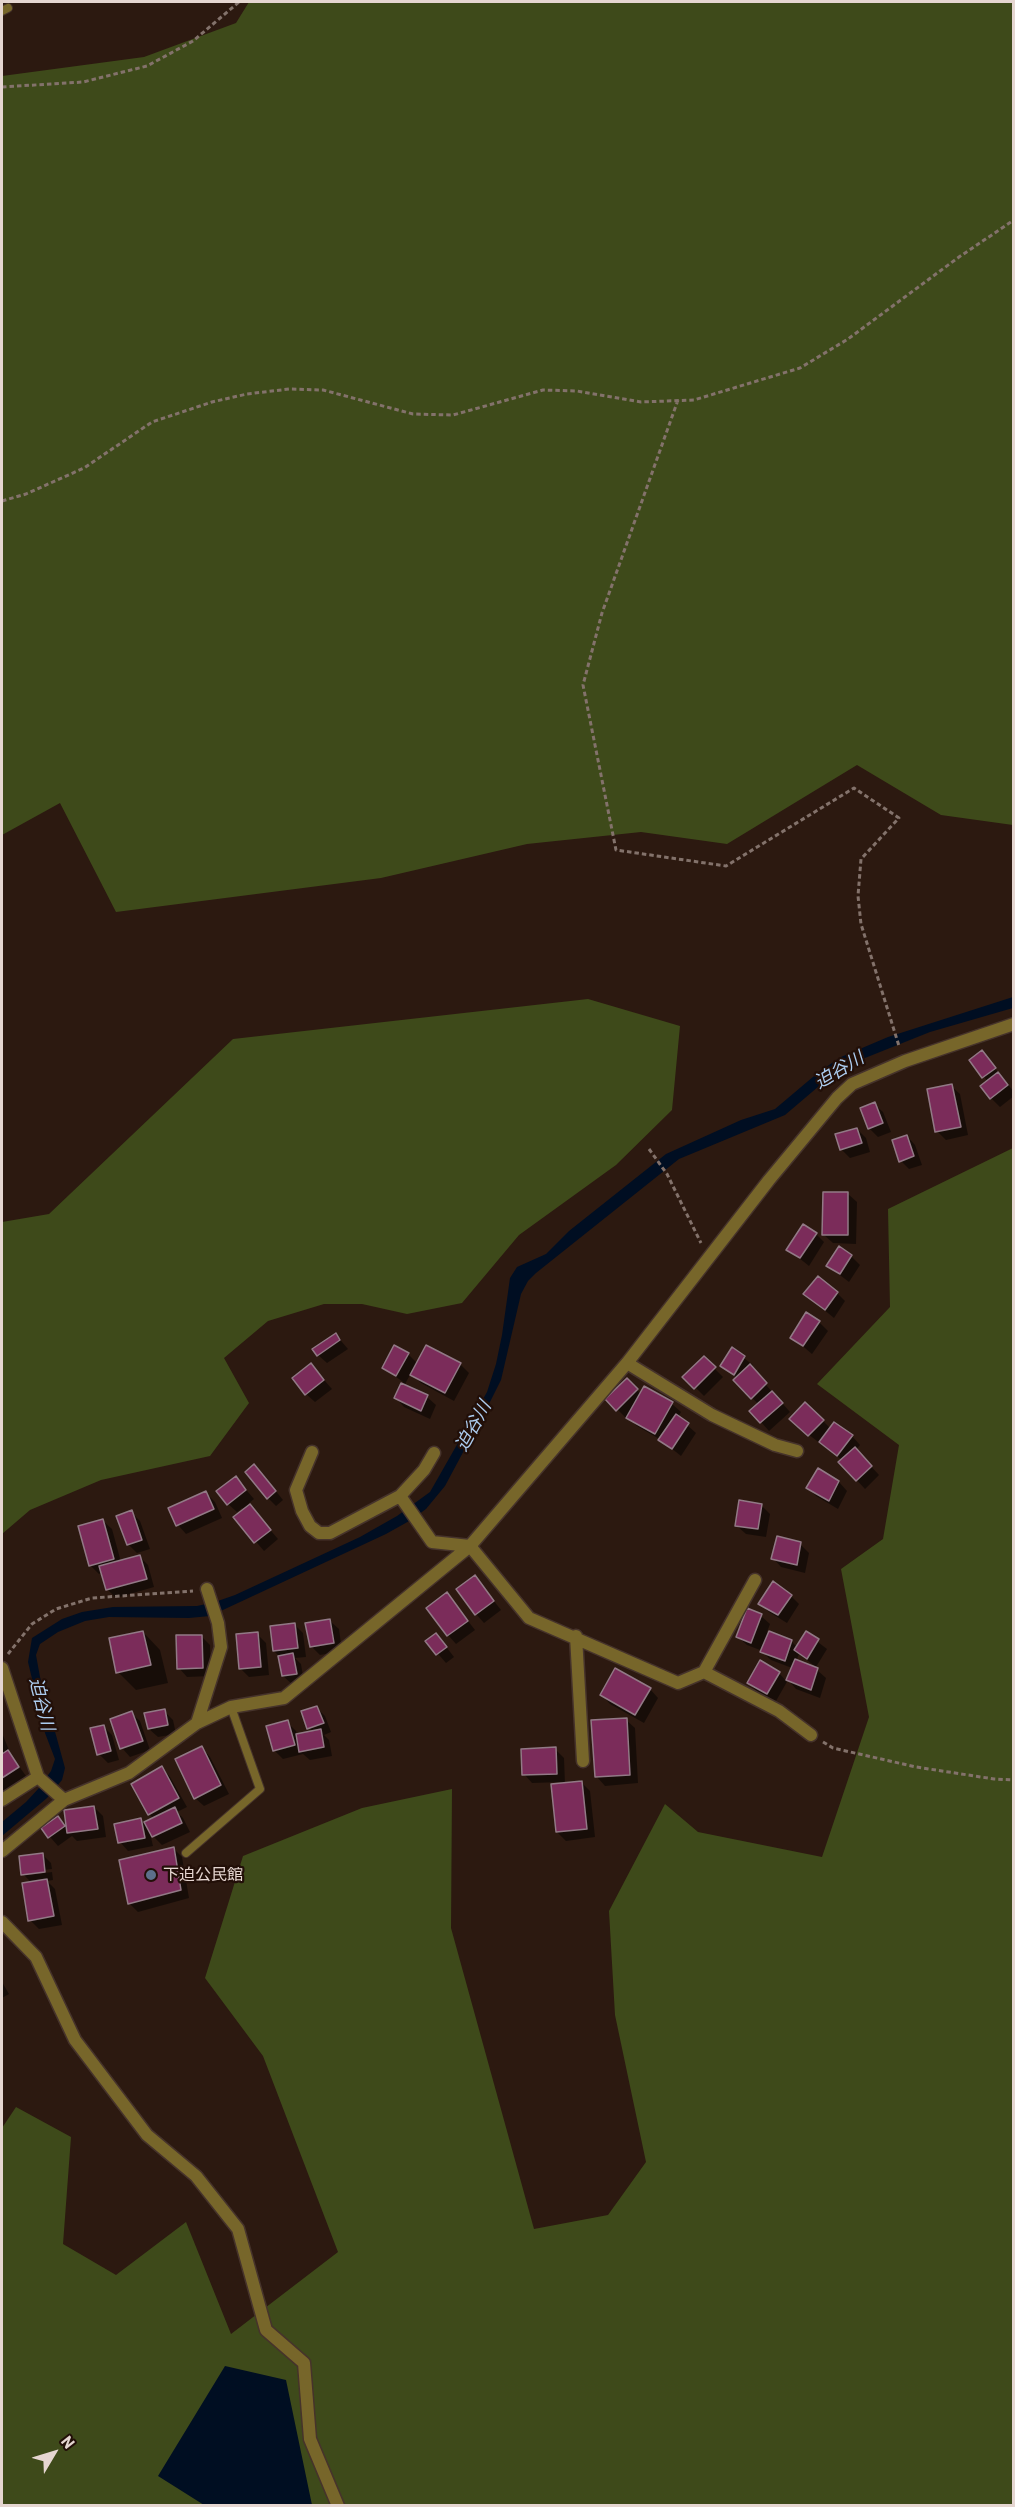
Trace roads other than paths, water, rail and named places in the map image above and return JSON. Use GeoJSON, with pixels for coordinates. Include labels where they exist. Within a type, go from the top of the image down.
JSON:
{"type":"FeatureCollection","features":[{"type":"Feature","properties":{"kind":"street"},"geometry":{"type":"LineString","coordinates":[[2,1851],[60,1797],[129,1773],[197,1723],[231,1707],[284,1698],[470,1546],[627,1363],[837,1098],[852,1084],[905,1060],[1014,1024]]}},
{"type":"Feature","properties":{"kind":"street"},"geometry":{"type":"LineString","coordinates":[[627,1363],[712,1415],[775,1445],[797,1452]]}},
{"type":"Feature","properties":{"kind":"street"},"geometry":{"type":"LineString","coordinates":[[312,1452],[296,1490],[310,1526],[319,1533],[330,1533],[402,1499],[434,1453]]}},
{"type":"Feature","properties":{"kind":"street"},"geometry":{"type":"LineString","coordinates":[[402,1499],[432,1542],[470,1546],[529,1618],[576,1636],[678,1683],[704,1672],[756,1580]]}},
{"type":"Feature","properties":{"kind":"street"},"geometry":{"type":"LineString","coordinates":[[197,1723],[221,1647],[218,1623],[208,1594]]}},
{"type":"Feature","properties":{"kind":"street"},"geometry":{"type":"LineString","coordinates":[[576,1636],[583,1761]]}},
{"type":"Feature","properties":{"kind":"street"},"geometry":{"type":"LineString","coordinates":[[4,1663],[38,1777],[60,1797]]}},
{"type":"Feature","properties":{"kind":"street"},"geometry":{"type":"LineString","coordinates":[[704,1672],[779,1712],[811,1735]]}},
{"type":"Feature","properties":{"kind":"street"},"geometry":{"type":"LineString","coordinates":[[2,1800],[38,1777]]}},
{"type":"Feature","properties":{"kind":"street"},"geometry":{"type":"LineString","coordinates":[[2,1922],[36,1957],[75,2040],[147,2135],[196,2176],[238,2229],[266,2330],[304,2363],[310,2439],[338,2505]]}},
{"type":"Feature","properties":{"kind":"lane"},"geometry":{"type":"LineString","coordinates":[[186,1852],[260,1789],[231,1707]]}},
{"type":"Feature","properties":{"kind":"water","name":"迫谷川"},"geometry":{"type":"Polygon","coordinates":[[[1013,997],[1013,1008],[930,1032],[865,1058],[832,1075],[785,1115],[679,1159],[536,1273],[528,1281],[521,1294],[501,1380],[491,1400],[445,1486],[426,1509],[411,1520],[386,1534],[210,1616],[109,1617],[85,1621],[58,1632],[40,1644],[36,1655],[40,1677],[65,1768],[62,1780],[47,1798],[2,1836],[2,1822],[39,1788],[51,1771],[55,1759],[45,1733],[28,1662],[32,1638],[62,1619],[82,1612],[113,1607],[197,1606],[215,1602],[360,1537],[397,1516],[430,1492],[487,1392],[502,1335],[510,1278],[517,1267],[546,1254],[569,1231],[666,1154],[741,1120],[775,1109],[820,1071],[841,1057],[888,1037],[1013,997]]]}},
{"type":"Feature","properties":{"kind":"water"},"geometry":{"type":"Polygon","coordinates":[[[225,2366],[286,2380],[312,2505],[204,2505],[158,2476],[225,2366]]]}},
{"type":"Feature","properties":{"kind":"place","name":"下迫公民館"},"geometry":{"type":"Point","coordinates":[151,1875]}}]}
